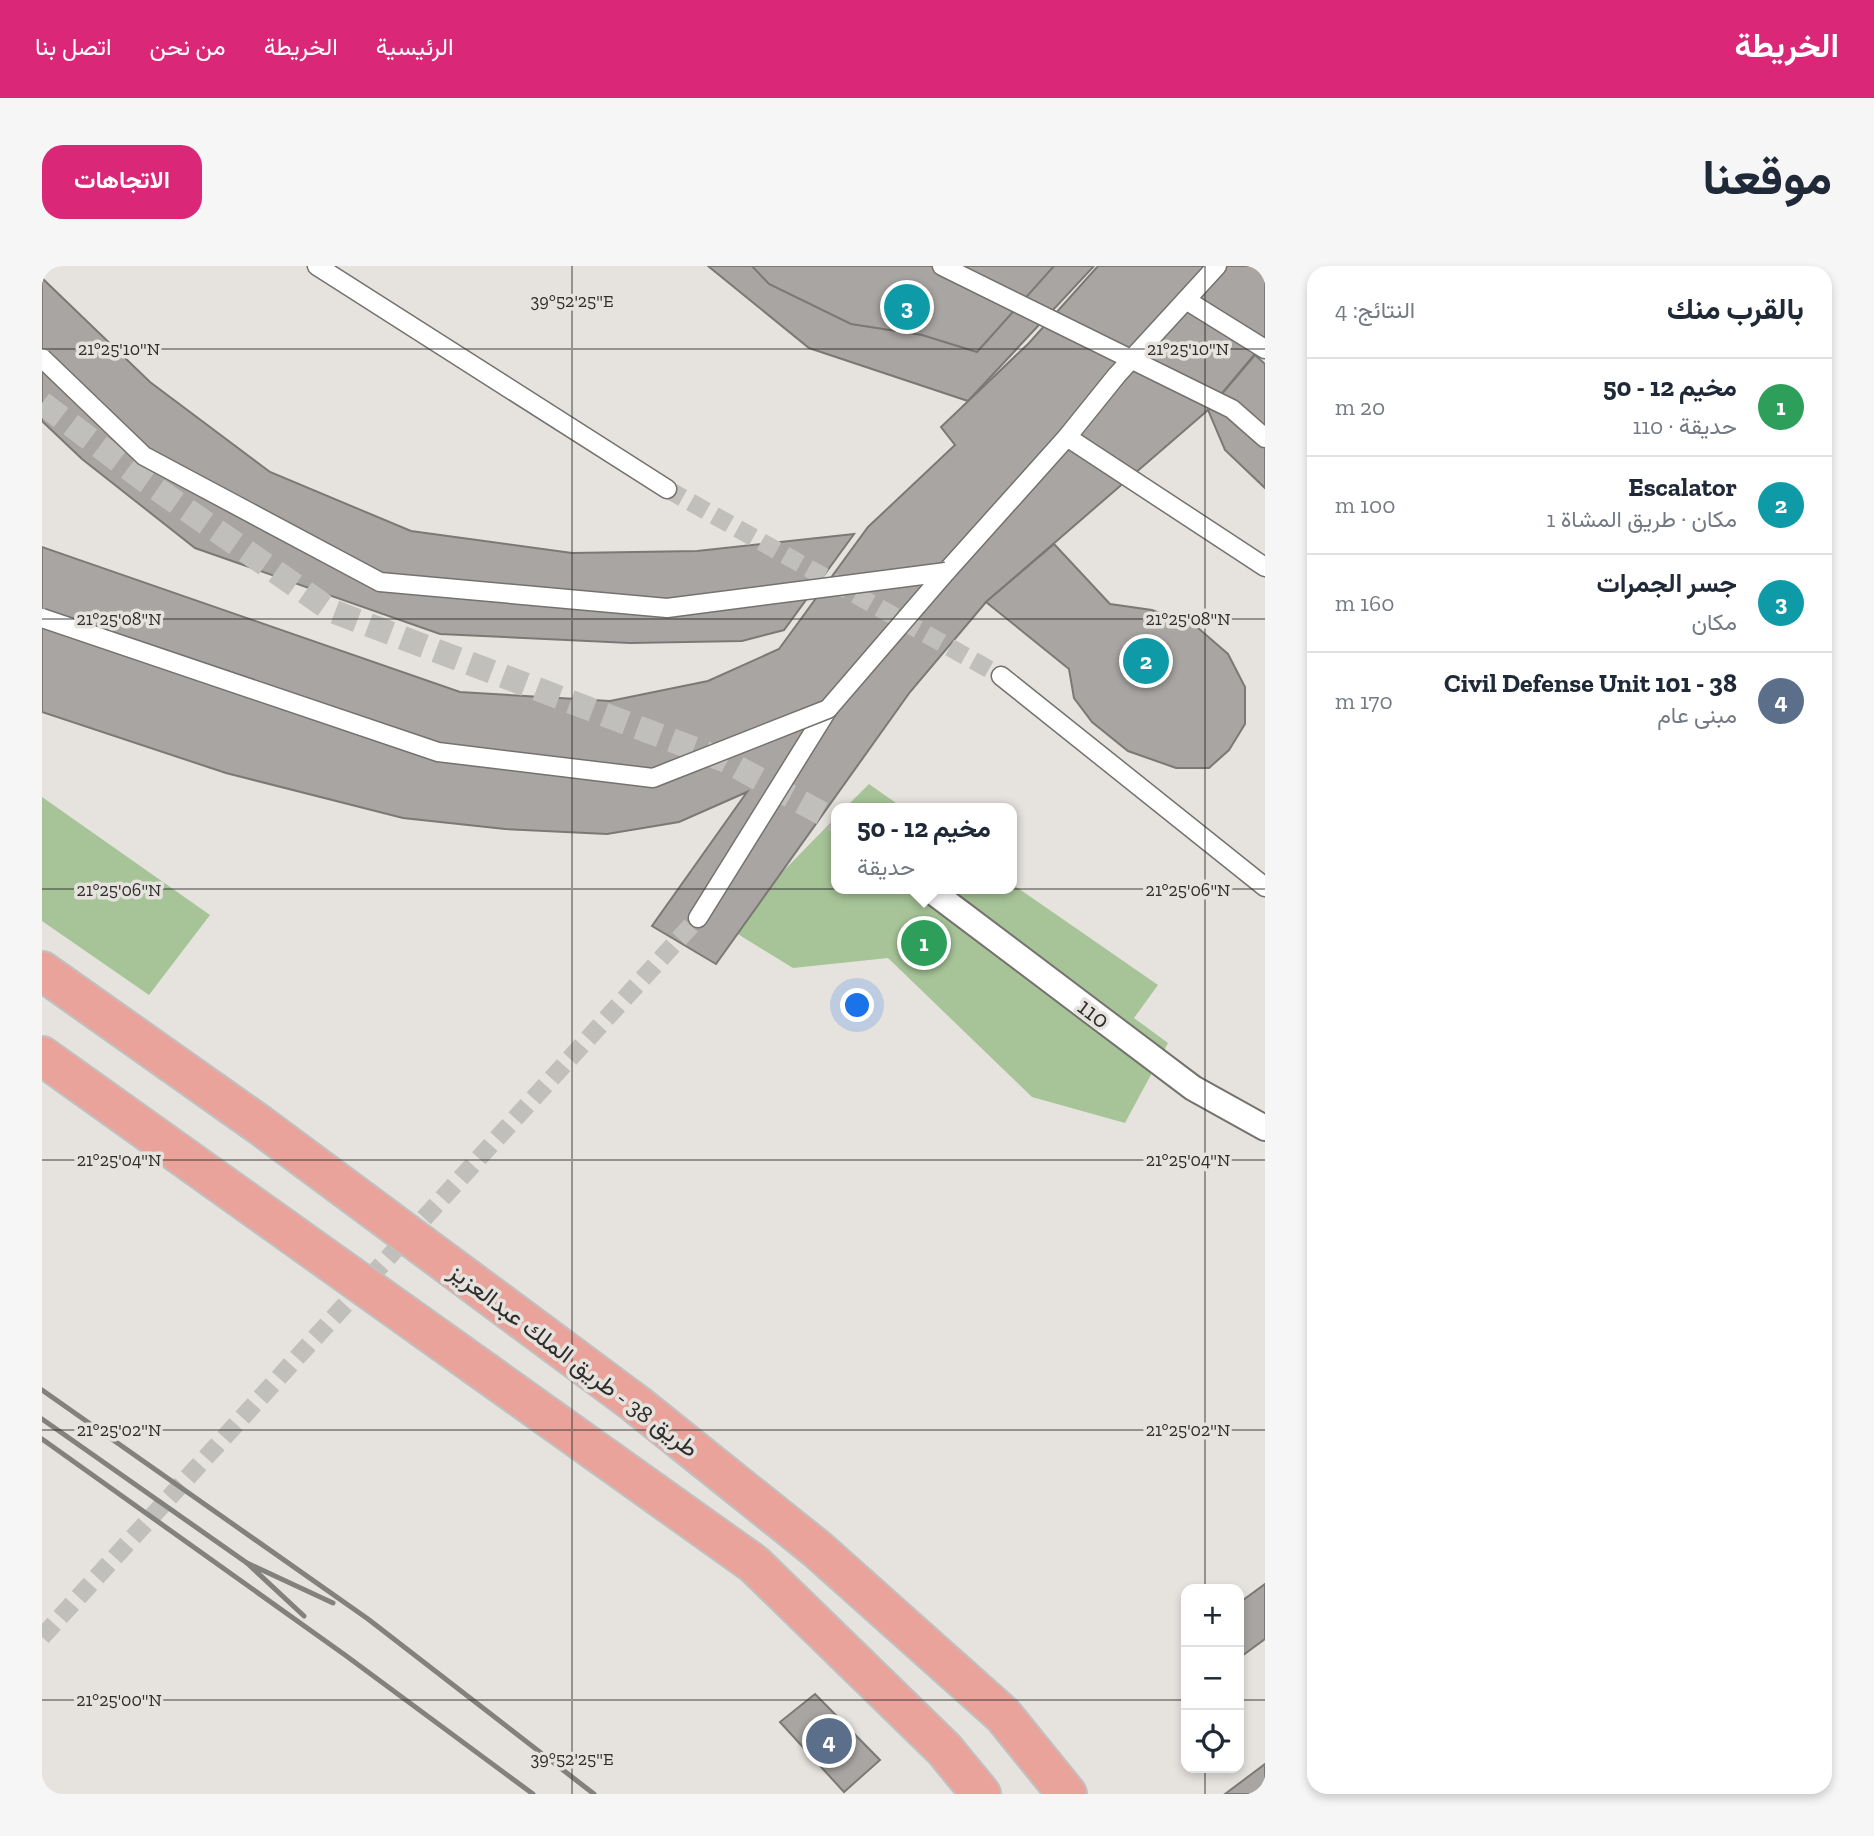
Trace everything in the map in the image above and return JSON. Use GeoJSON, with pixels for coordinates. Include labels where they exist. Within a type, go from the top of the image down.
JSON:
{"type":"FeatureCollection","features":[{"type":"Feature","properties":{"kind":"main road","name":"طريق 38 - طريق الملك عبدالعزيز"},"geometry":{"type":"LineString","coordinates":[[42,971],[260,1125],[647,1412],[817,1549],[1003,1715],[1067,1794]]}},
{"type":"Feature","properties":{"kind":"main road"},"geometry":{"type":"LineString","coordinates":[[42,1056],[754,1564],[944,1749],[981,1794]]}},
{"type":"Feature","properties":{"kind":"street"},"geometry":{"type":"LineString","coordinates":[[317,266],[667,489]]}},
{"type":"Feature","properties":{"kind":"street"},"geometry":{"type":"LineString","coordinates":[[942,266],[1232,409],[1265,438]]}},
{"type":"Feature","properties":{"kind":"street"},"geometry":{"type":"LineString","coordinates":[[698,918],[828,709],[1067,437],[1117,375],[1217,266]]}},
{"type":"Feature","properties":{"kind":"street"},"geometry":{"type":"LineString","coordinates":[[1186,300],[1265,349]]}},
{"type":"Feature","properties":{"kind":"street"},"geometry":{"type":"LineString","coordinates":[[42,358],[144,456],[380,582],[667,608],[946,572]]}},
{"type":"Feature","properties":{"kind":"street"},"geometry":{"type":"LineString","coordinates":[[1067,437],[1265,566]]}},
{"type":"Feature","properties":{"kind":"street"},"geometry":{"type":"LineString","coordinates":[[42,618],[438,752],[653,778],[828,709]]}},
{"type":"Feature","properties":{"kind":"street"},"geometry":{"type":"LineString","coordinates":[[1001,676],[1265,887]]}},
{"type":"Feature","properties":{"kind":"street","name":"110"},"geometry":{"type":"LineString","coordinates":[[936,894],[1193,1088],[1265,1128]]}},
{"type":"Feature","properties":{"kind":"green space"},"geometry":{"type":"Polygon","coordinates":[[[869,784],[896,803],[850,803],[869,784]]]}},
{"type":"Feature","properties":{"kind":"green space"},"geometry":{"type":"Polygon","coordinates":[[[42,797],[210,915],[149,995],[42,921],[42,797]]]}},
{"type":"Feature","properties":{"kind":"green space"},"geometry":{"type":"Polygon","coordinates":[[[831,822],[831,894],[1017,894],[1017,887],[1158,985],[1134,1018],[1168,1043],[1125,1123],[1032,1097],[888,958],[793,968],[728,928],[831,822]]]}},
{"type":"Feature","properties":{"kind":"building"},"geometry":{"type":"Polygon","coordinates":[[[708,266],[1094,266],[968,401],[809,348],[708,266]]]}},
{"type":"Feature","properties":{"kind":"building"},"geometry":{"type":"Polygon","coordinates":[[[752,266],[1054,266],[977,352],[922,335],[851,324],[769,284],[752,266]]]}},
{"type":"Feature","properties":{"kind":"building"},"geometry":{"type":"Polygon","coordinates":[[[1098,266],[1265,266],[1265,342],[1208,410],[986,602],[910,692],[716,964],[652,926],[747,792],[679,822],[607,834],[505,829],[403,818],[226,773],[42,712],[42,547],[460,692],[610,701],[708,681],[779,649],[868,527],[955,445],[941,427],[1029,343],[1098,266]]]}},
{"type":"Feature","properties":{"kind":"building"},"geometry":{"type":"Polygon","coordinates":[[[42,278],[150,382],[270,472],[411,531],[572,553],[697,551],[854,534],[784,630],[742,641],[630,643],[440,634],[195,548],[82,459],[42,421],[42,278]]]}},
{"type":"Feature","properties":{"kind":"building"},"geometry":{"type":"Polygon","coordinates":[[[1255,355],[1265,364],[1265,488],[1225,450],[1208,410],[1255,355]]]}},
{"type":"Feature","properties":{"kind":"building"},"geometry":{"type":"Polygon","coordinates":[[[1054,544],[1110,604],[1152,610],[1197,627],[1228,654],[1245,687],[1245,724],[1229,750],[1209,768],[1176,768],[1128,751],[1092,722],[1074,698],[1069,669],[986,602],[1054,544]]]}},
{"type":"Feature","properties":{"kind":"building"},"geometry":{"type":"Polygon","coordinates":[[[1265,1584],[1265,1639],[1244,1654],[1244,1647],[1244,1599],[1265,1584]]]}},
{"type":"Feature","properties":{"kind":"building"},"geometry":{"type":"Polygon","coordinates":[[[815,1694],[880,1760],[844,1792],[780,1722],[815,1694]]]}},
{"type":"Feature","properties":{"kind":"building"},"geometry":{"type":"Polygon","coordinates":[[[1265,1764],[1265,1794],[1225,1794],[1265,1764]]]}},
{"type":"Feature","properties":{"kind":"tunnel"},"geometry":{"type":"LineString","coordinates":[[42,403],[144,480],[332,611],[724,760],[831,818]]}},
{"type":"Feature","properties":{"kind":"tunnel"},"geometry":{"type":"LineString","coordinates":[[667,489],[1001,676]]}},
{"type":"Feature","properties":{"kind":"tunnel"},"geometry":{"type":"LineString","coordinates":[[42,1637],[698,918]]}},
{"type":"Feature","properties":{"kind":"railway"},"geometry":{"type":"LineString","coordinates":[[42,1390],[368,1619],[594,1794]]}},
{"type":"Feature","properties":{"kind":"railway"},"geometry":{"type":"LineString","coordinates":[[42,1419],[247,1563]]}},
{"type":"Feature","properties":{"kind":"railway"},"geometry":{"type":"LineString","coordinates":[[42,1439],[345,1655],[533,1794]]}},
{"type":"Feature","properties":{"kind":"railway"},"geometry":{"type":"LineString","coordinates":[[304,1616],[247,1563],[333,1603]]}},
{"type":"Feature","properties":{"kind":"place","name":"جسر الجمرات"},"geometry":{"type":"Point","coordinates":[907,307]}},
{"type":"Feature","properties":{"kind":"place","name":"Escalator"},"geometry":{"type":"Point","coordinates":[1146,661]}},
{"type":"Feature","properties":{"kind":"place","name":"مخيم 12 - 50"},"geometry":{"type":"Point","coordinates":[924,943]}},
{"type":"Feature","properties":{"kind":"place","name":"Civil Defense Unit 101 - 38"},"geometry":{"type":"Point","coordinates":[829,1741]}}]}
